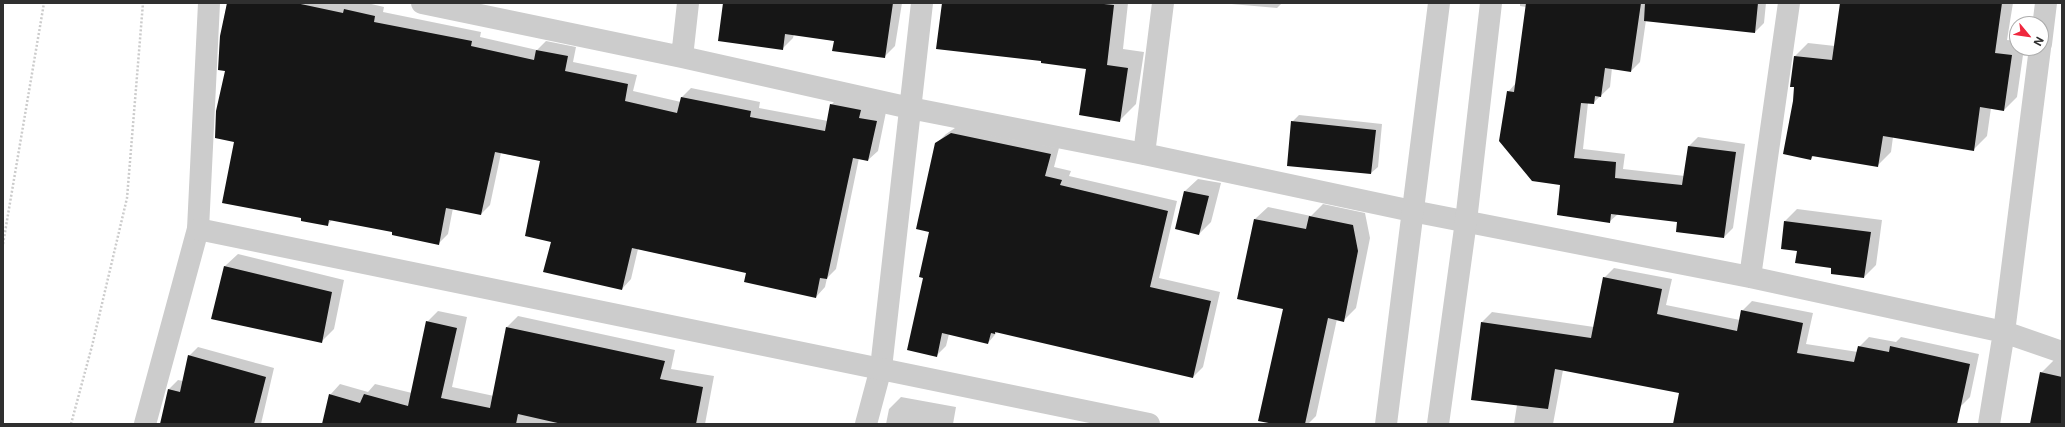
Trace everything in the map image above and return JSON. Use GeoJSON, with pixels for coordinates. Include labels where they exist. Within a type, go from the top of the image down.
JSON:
{"type":"FeatureCollection","features":[{"type":"Feature","properties":{"kind":"street"},"geometry":{"type":"LineString","coordinates":[[145,424],[198,229],[209,3]]}},
{"type":"Feature","properties":{"kind":"street"},"geometry":{"type":"LineString","coordinates":[[422,3],[444,5],[910,108],[1144,154],[1412,211],[1747,278],[1750,277],[2004,332],[2062,352]]}},
{"type":"Feature","properties":{"kind":"street"},"geometry":{"type":"LineString","coordinates":[[682,57],[688,3]]}},
{"type":"Feature","properties":{"kind":"street"},"geometry":{"type":"LineString","coordinates":[[866,424],[881,368],[922,3]]}},
{"type":"Feature","properties":{"kind":"street"},"geometry":{"type":"LineString","coordinates":[[1144,154],[1163,3]]}},
{"type":"Feature","properties":{"kind":"street"},"geometry":{"type":"LineString","coordinates":[[1386,424],[1439,3]]}},
{"type":"Feature","properties":{"kind":"street"},"geometry":{"type":"LineString","coordinates":[[1438,424],[1466,221],[1491,3]]}},
{"type":"Feature","properties":{"kind":"street"},"geometry":{"type":"LineString","coordinates":[[1750,277],[1789,3]]}},
{"type":"Feature","properties":{"kind":"street"},"geometry":{"type":"LineString","coordinates":[[2044,16],[2046,3]]}},
{"type":"Feature","properties":{"kind":"street"},"geometry":{"type":"LineString","coordinates":[[1989,424],[2004,332],[2039,56]]}},
{"type":"Feature","properties":{"kind":"street"},"geometry":{"type":"LineString","coordinates":[[198,229],[1149,424]]}},
{"type":"Feature","properties":{"kind":"path"},"geometry":{"type":"LineString","coordinates":[[3,244],[44,3]]}},
{"type":"Feature","properties":{"kind":"path"},"geometry":{"type":"LineString","coordinates":[[71,424],[92,346],[127,198],[143,3]]}},
{"type":"Feature","properties":{"kind":"building"},"geometry":{"type":"Polygon","coordinates":[[[227,3],[296,3],[343,13],[344,9],[375,16],[374,22],[472,41],[471,46],[534,60],[536,50],[568,56],[565,71],[628,84],[625,101],[677,113],[681,97],[751,111],[750,117],[825,131],[830,104],[861,110],[859,118],[877,121],[868,161],[853,158],[827,279],[820,278],[816,298],[744,282],[746,273],[632,248],[622,290],[543,272],[551,242],[525,236],[540,161],[495,152],[481,215],[446,208],[439,245],[392,235],[392,232],[329,220],[328,226],[301,221],[301,218],[222,203],[234,142],[215,138],[216,111],[225,71],[218,70],[220,36],[227,3]]]}},
{"type":"Feature","properties":{"kind":"building"},"geometry":{"type":"Polygon","coordinates":[[[723,3],[893,3],[885,58],[832,51],[834,41],[785,34],[783,50],[718,41],[723,3]]]}},
{"type":"Feature","properties":{"kind":"building"},"geometry":{"type":"Polygon","coordinates":[[[942,3],[1094,3],[1114,5],[1107,65],[1128,68],[1120,122],[1079,115],[1086,69],[1041,63],[1041,61],[936,49],[942,3]]]}},
{"type":"Feature","properties":{"kind":"building"},"geometry":{"type":"Polygon","coordinates":[[[1526,3],[1641,3],[1631,72],[1605,68],[1601,97],[1595,96],[1594,104],[1581,103],[1574,158],[1616,162],[1615,178],[1682,185],[1688,146],[1736,152],[1724,238],[1676,232],[1677,222],[1611,214],[1610,223],[1557,215],[1560,185],[1532,181],[1499,141],[1507,91],[1514,92],[1526,3]]]}},
{"type":"Feature","properties":{"kind":"building"},"geometry":{"type":"Polygon","coordinates":[[[1645,3],[1758,3],[1755,33],[1644,21],[1645,3]]]}},
{"type":"Feature","properties":{"kind":"building"},"geometry":{"type":"Polygon","coordinates":[[[1840,3],[2002,3],[1995,53],[2012,56],[2004,111],[1980,107],[1974,151],[1883,136],[1878,167],[1812,156],[1811,160],[1783,154],[1793,101],[1794,87],[1790,87],[1794,56],[1832,60],[1840,3]]]}},
{"type":"Feature","properties":{"kind":"building"},"geometry":{"type":"Polygon","coordinates":[[[1291,121],[1376,130],[1371,174],[1287,166],[1291,121]]]}},
{"type":"Feature","properties":{"kind":"building"},"geometry":{"type":"Polygon","coordinates":[[[951,133],[1051,154],[1045,176],[1062,180],[1060,185],[1168,211],[1150,287],[1211,301],[1193,378],[995,332],[995,334],[991,333],[988,344],[942,333],[937,357],[907,350],[923,278],[919,277],[929,232],[916,229],[935,143],[951,133]]]}},
{"type":"Feature","properties":{"kind":"building"},"geometry":{"type":"Polygon","coordinates":[[[1184,191],[1209,196],[1199,235],[1175,229],[1184,191]]]}},
{"type":"Feature","properties":{"kind":"building"},"geometry":{"type":"Polygon","coordinates":[[[1309,216],[1353,225],[1358,251],[1344,322],[1328,318],[1305,424],[1274,424],[1258,421],[1283,309],[1237,299],[1254,219],[1306,229],[1309,216]]]}},
{"type":"Feature","properties":{"kind":"building"},"geometry":{"type":"Polygon","coordinates":[[[1784,221],[1871,232],[1864,278],[1831,274],[1831,268],[1795,263],[1797,251],[1781,249],[1784,221]]]}},
{"type":"Feature","properties":{"kind":"building"},"geometry":{"type":"Polygon","coordinates":[[[224,266],[332,292],[322,343],[211,319],[224,266]]]}},
{"type":"Feature","properties":{"kind":"building"},"geometry":{"type":"Polygon","coordinates":[[[1603,277],[1662,289],[1657,314],[1737,331],[1741,310],[1803,323],[1797,353],[1854,362],[1858,346],[1889,352],[1890,346],[1970,364],[1957,424],[1673,424],[1679,393],[1555,369],[1548,409],[1471,400],[1481,322],[1591,338],[1603,277]]]}},
{"type":"Feature","properties":{"kind":"building"},"geometry":{"type":"Polygon","coordinates":[[[426,321],[457,328],[441,398],[490,408],[506,327],[665,361],[660,379],[703,387],[696,424],[562,424],[518,414],[516,424],[322,424],[329,394],[360,403],[364,394],[408,406],[426,321]]]}},
{"type":"Feature","properties":{"kind":"building"},"geometry":{"type":"Polygon","coordinates":[[[188,355],[266,377],[254,424],[160,424],[168,389],[180,392],[188,355]]]}},
{"type":"Feature","properties":{"kind":"building"},"geometry":{"type":"Polygon","coordinates":[[[2040,372],[2062,377],[2062,424],[2030,424],[2040,372]]]}}]}
